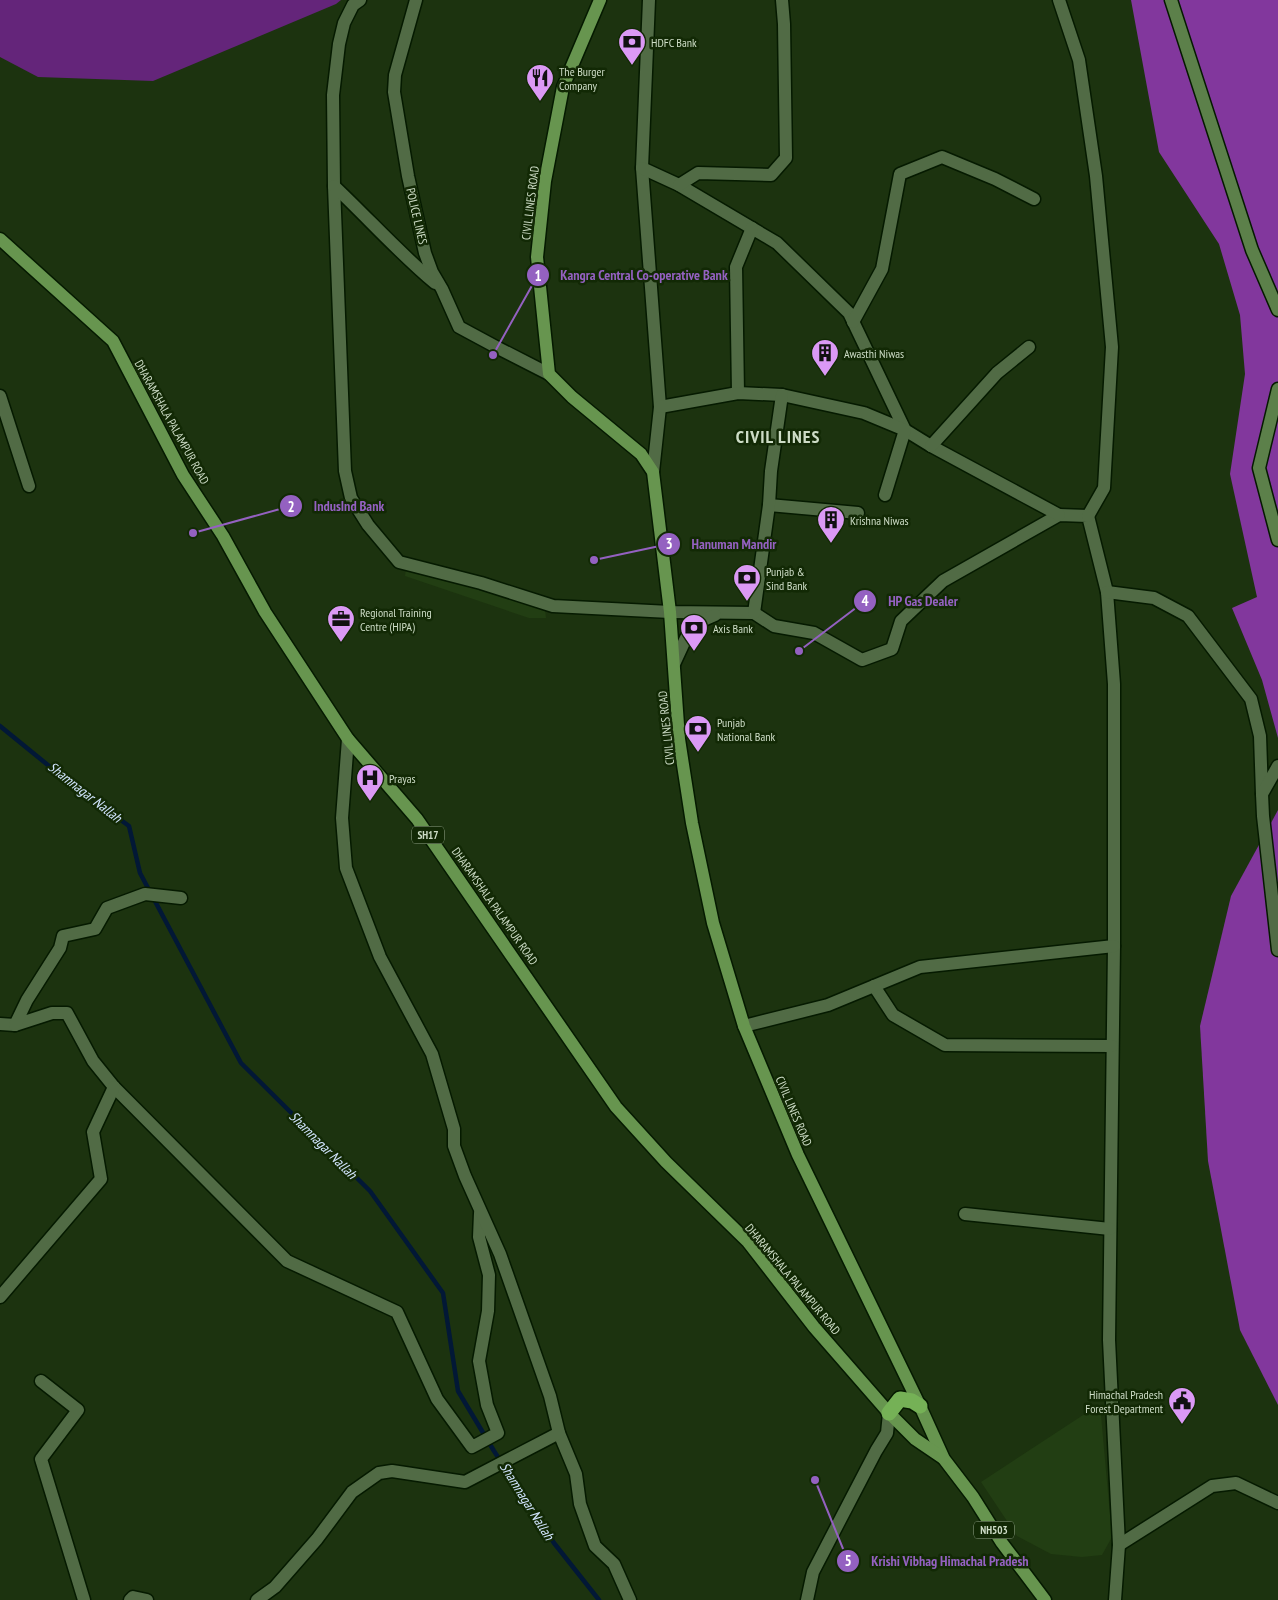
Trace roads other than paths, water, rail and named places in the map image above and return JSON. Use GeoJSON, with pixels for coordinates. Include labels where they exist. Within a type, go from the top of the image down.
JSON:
{"type":"FeatureCollection","features":[{"type":"Feature","properties":{"kind":"highway"},"geometry":{"type":"LineString","coordinates":[[889,1413],[900,1399],[912,1401],[920,1406]]}},
{"type":"Feature","properties":{"kind":"main road","name":"CIVIL LINES ROAD"},"geometry":{"type":"LineString","coordinates":[[600,0],[562,87],[545,182],[537,257],[549,374],[572,397],[641,454],[653,472],[670,612],[679,739],[692,823],[713,923],[744,1026],[798,1155],[944,1459]]}},
{"type":"Feature","properties":{"kind":"main road","name":"DHARAMSHALA PALAMPUR ROAD"},"geometry":{"type":"LineString","coordinates":[[0,239],[113,341],[183,475],[223,536],[265,612],[348,739],[417,819],[616,1107],[666,1162],[748,1242],[814,1327],[889,1413],[915,1439],[944,1459]]}},
{"type":"Feature","properties":{"kind":"main road","name":"NH503"},"geometry":{"type":"LineString","coordinates":[[944,1459],[973,1497],[1002,1543],[1045,1600]]}},
{"type":"Feature","properties":{"kind":"street"},"geometry":{"type":"LineString","coordinates":[[360,0],[353,5],[344,23],[339,44],[333,95],[334,186],[345,471],[351,498],[368,525],[399,562],[481,583],[553,606],[670,612],[754,613],[774,626],[814,633],[862,660],[892,649],[901,621],[943,581],[1060,515]]}},
{"type":"Feature","properties":{"kind":"street","name":"POLICE LINES"},"geometry":{"type":"LineString","coordinates":[[416,0],[395,75],[394,92],[408,176],[425,253],[432,272],[459,327],[549,374]]}},
{"type":"Feature","properties":{"kind":"street"},"geometry":{"type":"LineString","coordinates":[[649,0],[642,168],[660,407],[653,472]]}},
{"type":"Feature","properties":{"kind":"street"},"geometry":{"type":"LineString","coordinates":[[679,185],[698,174],[771,175],[786,158],[782,0]]}},
{"type":"Feature","properties":{"kind":"street"},"geometry":{"type":"LineString","coordinates":[[1059,0],[1079,60],[1096,176],[1112,347],[1104,488],[1088,516],[1107,592],[1114,684],[1114,946],[1109,1340],[1119,1545],[1115,1600]]}},
{"type":"Feature","properties":{"kind":"street"},"geometry":{"type":"LineString","coordinates":[[1171,0],[1252,250],[1278,310]]}},
{"type":"Feature","properties":{"kind":"street"},"geometry":{"type":"LineString","coordinates":[[853,322],[882,269],[900,174],[942,157],[1034,199]]}},
{"type":"Feature","properties":{"kind":"street"},"geometry":{"type":"LineString","coordinates":[[642,168],[679,185],[776,243],[849,314],[905,430],[885,495]]}},
{"type":"Feature","properties":{"kind":"street"},"geometry":{"type":"LineString","coordinates":[[334,186],[369,218],[408,260],[442,289]]}},
{"type":"Feature","properties":{"kind":"street"},"geometry":{"type":"LineString","coordinates":[[738,393],[736,267],[752,228]]}},
{"type":"Feature","properties":{"kind":"street"},"geometry":{"type":"LineString","coordinates":[[931,446],[997,373],[1029,346]]}},
{"type":"Feature","properties":{"kind":"street"},"geometry":{"type":"LineString","coordinates":[[1278,389],[1259,468],[1278,540]]}},
{"type":"Feature","properties":{"kind":"street"},"geometry":{"type":"LineString","coordinates":[[660,407],[738,393],[782,395],[864,413],[905,430],[931,446],[1060,515],[1088,516]]}},
{"type":"Feature","properties":{"kind":"street"},"geometry":{"type":"LineString","coordinates":[[754,613],[782,395]]}},
{"type":"Feature","properties":{"kind":"street"},"geometry":{"type":"LineString","coordinates":[[0,396],[29,486]]}},
{"type":"Feature","properties":{"kind":"street"},"geometry":{"type":"LineString","coordinates":[[769,505],[858,513]]}},
{"type":"Feature","properties":{"kind":"street"},"geometry":{"type":"LineString","coordinates":[[1107,592],[1154,598],[1188,616],[1251,699],[1260,736],[1262,816],[1278,950]]}},
{"type":"Feature","properties":{"kind":"street"},"geometry":{"type":"LineString","coordinates":[[674,664],[692,625],[719,613]]}},
{"type":"Feature","properties":{"kind":"street"},"geometry":{"type":"LineString","coordinates":[[348,739],[342,818],[346,868],[380,958],[432,1054],[454,1129],[454,1146],[510,1280],[550,1396],[559,1433],[576,1474],[580,1504],[595,1546],[614,1564],[630,1600]]}},
{"type":"Feature","properties":{"kind":"street"},"geometry":{"type":"LineString","coordinates":[[1262,794],[1278,766]]}},
{"type":"Feature","properties":{"kind":"street"},"geometry":{"type":"LineString","coordinates":[[15,1025],[27,1000],[60,948],[62,936],[95,930],[107,908],[145,894],[181,898]]}},
{"type":"Feature","properties":{"kind":"street"},"geometry":{"type":"LineString","coordinates":[[744,1026],[828,1005],[920,967],[1114,946]]}},
{"type":"Feature","properties":{"kind":"street"},"geometry":{"type":"LineString","coordinates":[[874,986],[894,1015],[945,1045],[1112,1046]]}},
{"type":"Feature","properties":{"kind":"street"},"geometry":{"type":"LineString","coordinates":[[0,1024],[15,1025],[52,1013],[67,1013],[93,1060],[114,1087],[287,1261],[396,1312],[437,1399],[472,1447],[498,1433],[487,1405],[479,1361],[488,1311],[489,1275],[479,1237],[481,1210]]}},
{"type":"Feature","properties":{"kind":"street"},"geometry":{"type":"LineString","coordinates":[[0,1296],[101,1179],[93,1132],[114,1087]]}},
{"type":"Feature","properties":{"kind":"street"},"geometry":{"type":"LineString","coordinates":[[964,1214],[1110,1229]]}},
{"type":"Feature","properties":{"kind":"street"},"geometry":{"type":"LineString","coordinates":[[41,1380],[78,1410],[40,1459],[84,1600]]}},
{"type":"Feature","properties":{"kind":"street"},"geometry":{"type":"LineString","coordinates":[[807,1600],[813,1572],[887,1433],[889,1413]]}},
{"type":"Feature","properties":{"kind":"street"},"geometry":{"type":"LineString","coordinates":[[257,1600],[275,1587],[317,1539],[352,1492],[379,1473],[392,1471],[465,1482],[559,1433]]}},
{"type":"Feature","properties":{"kind":"street"},"geometry":{"type":"LineString","coordinates":[[1119,1545],[1212,1486],[1236,1483],[1278,1503]]}},
{"type":"Feature","properties":{"kind":"street"},"geometry":{"type":"LineString","coordinates":[[614,1564],[626,1600]]}},
{"type":"Feature","properties":{"kind":"street"},"geometry":{"type":"LineString","coordinates":[[130,1600],[134,1597],[147,1600]]}},
{"type":"Feature","properties":{"kind":"waterway","name":"Shamnagar Nallah"},"geometry":{"type":"LineString","coordinates":[[0,726],[65,779],[129,826],[140,873],[241,1063],[370,1191],[443,1293],[458,1391],[494,1451],[554,1543],[599,1600]]}},
{"type":"Feature","properties":{"kind":"place","name":"HDFC Bank"},"geometry":{"type":"Point","coordinates":[632,66]}},
{"type":"Feature","properties":{"kind":"place","name":"The Burger Company"},"geometry":{"type":"Point","coordinates":[540,102]}},
{"type":"Feature","properties":{"kind":"place","name":"Kangra Central Co-operative Bank"},"geometry":{"type":"Point","coordinates":[493,355]}},
{"type":"Feature","properties":{"kind":"place","name":"Awasthi Niwas"},"geometry":{"type":"Point","coordinates":[825,377]}},
{"type":"Feature","properties":{"kind":"place","name":"IndusInd Bank"},"geometry":{"type":"Point","coordinates":[193,533]}},
{"type":"Feature","properties":{"kind":"place","name":"Krishna Niwas"},"geometry":{"type":"Point","coordinates":[831,544]}},
{"type":"Feature","properties":{"kind":"place","name":"Hanuman Mandir"},"geometry":{"type":"Point","coordinates":[594,560]}},
{"type":"Feature","properties":{"kind":"place","name":"Punjab & Sind Bank"},"geometry":{"type":"Point","coordinates":[747,602]}},
{"type":"Feature","properties":{"kind":"place","name":"Regional Training Centre (HIPA)"},"geometry":{"type":"Point","coordinates":[341,643]}},
{"type":"Feature","properties":{"kind":"place","name":"HP Gas Dealer"},"geometry":{"type":"Point","coordinates":[799,651]}},
{"type":"Feature","properties":{"kind":"place","name":"Axis Bank"},"geometry":{"type":"Point","coordinates":[694,652]}},
{"type":"Feature","properties":{"kind":"place","name":"Punjab National Bank"},"geometry":{"type":"Point","coordinates":[698,753]}},
{"type":"Feature","properties":{"kind":"place","name":"Prayas"},"geometry":{"type":"Point","coordinates":[370,802]}},
{"type":"Feature","properties":{"kind":"place","name":"Himachal Pradesh Forest Department"},"geometry":{"type":"Point","coordinates":[1182,1425]}},
{"type":"Feature","properties":{"kind":"place","name":"Krishi Vibhag Himachal Pradesh"},"geometry":{"type":"Point","coordinates":[815,1480]}},
{"type":"Feature","properties":{"kind":"district","name":"CIVIL LINES"},"geometry":{"type":"Point","coordinates":[778,436]}}]}
